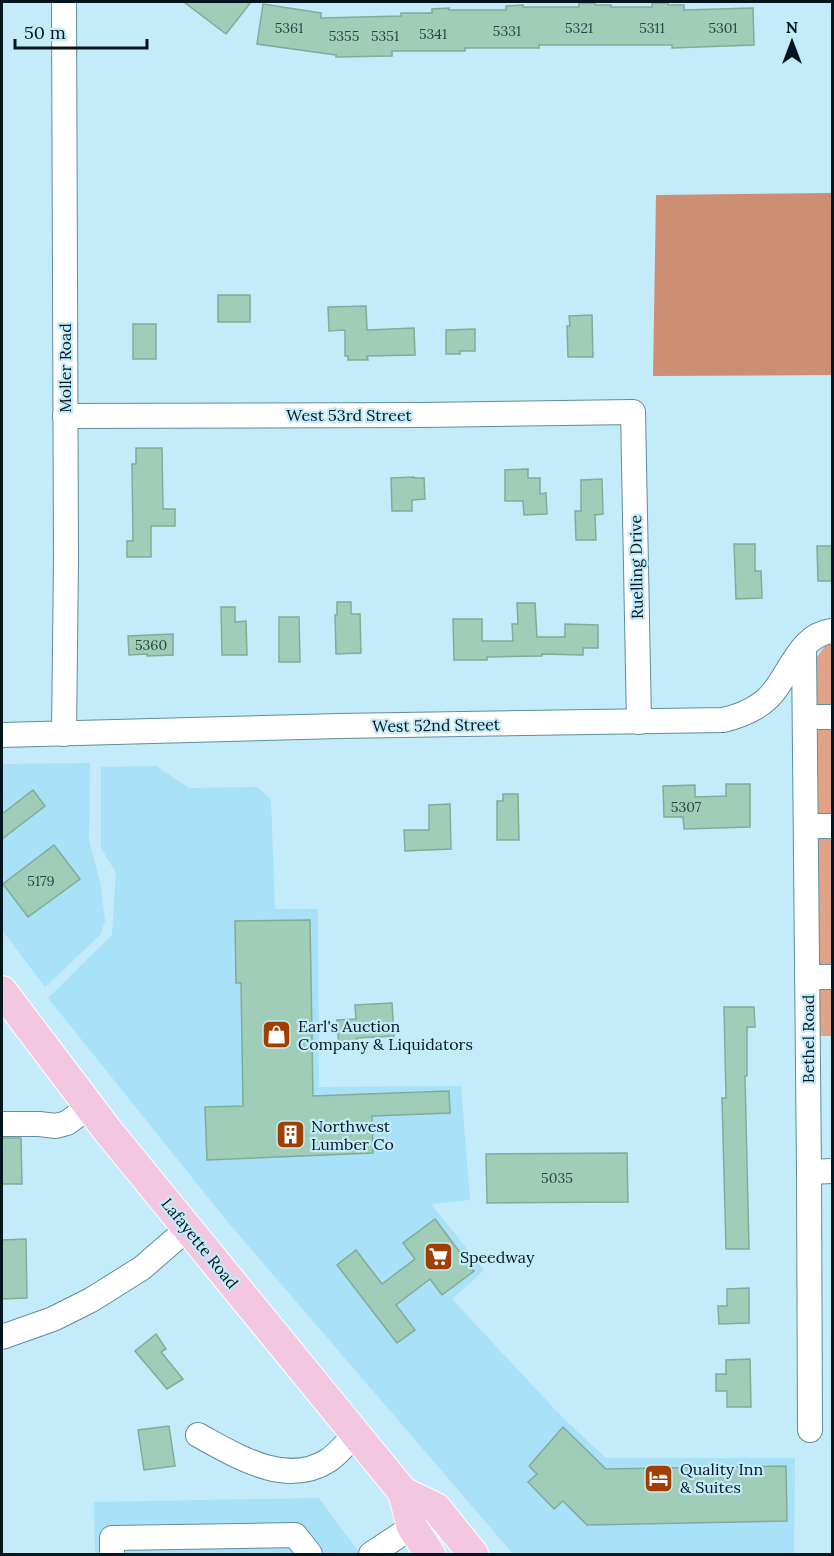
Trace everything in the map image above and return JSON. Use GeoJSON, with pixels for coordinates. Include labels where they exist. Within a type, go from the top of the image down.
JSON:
{"type":"FeatureCollection","features":[{"type":"Feature","properties":{"kind":"main road","name":"Lafayette Road"},"geometry":{"type":"LineString","coordinates":[[2,991],[90,1107],[403,1492],[412,1527],[430,1554]]}},
{"type":"Feature","properties":{"kind":"main road","name":"Lafayette Road"},"geometry":{"type":"LineString","coordinates":[[403,1492],[436,1508],[473,1554]]}},
{"type":"Feature","properties":{"kind":"street","name":"Moller Road"},"geometry":{"type":"LineString","coordinates":[[64,2],[66,560],[64,734]]}},
{"type":"Feature","properties":{"kind":"street","name":"West 53rd Street"},"geometry":{"type":"LineString","coordinates":[[64,416],[633,412]]}},
{"type":"Feature","properties":{"kind":"street","name":"Ruelling Drive"},"geometry":{"type":"LineString","coordinates":[[633,412],[639,722]]}},
{"type":"Feature","properties":{"kind":"street","name":"West 52nd Street"},"geometry":{"type":"LineString","coordinates":[[2,735],[723,720],[742,716],[760,705],[771,696],[804,648],[818,635],[832,631]]}},
{"type":"Feature","properties":{"kind":"street","name":"Bethel Road"},"geometry":{"type":"LineString","coordinates":[[804,648],[807,977],[821,1171],[810,1430]]}},
{"type":"Feature","properties":{"kind":"street"},"geometry":{"type":"LineString","coordinates":[[805,717],[832,717]]}},
{"type":"Feature","properties":{"kind":"street"},"geometry":{"type":"LineString","coordinates":[[806,826],[832,826]]}},
{"type":"Feature","properties":{"kind":"street"},"geometry":{"type":"LineString","coordinates":[[807,977],[832,977]]}},
{"type":"Feature","properties":{"kind":"street"},"geometry":{"type":"LineString","coordinates":[[2,1124],[56,1126],[67,1123],[90,1107]]}},
{"type":"Feature","properties":{"kind":"street"},"geometry":{"type":"LineString","coordinates":[[2,1337],[53,1319],[91,1300],[142,1268],[188,1228]]}},
{"type":"Feature","properties":{"kind":"street"},"geometry":{"type":"LineString","coordinates":[[198,1435],[246,1460],[264,1467],[286,1471],[313,1468],[330,1459],[356,1434]]}},
{"type":"Feature","properties":{"kind":"street"},"geometry":{"type":"LineString","coordinates":[[371,1554],[412,1527]]}},
{"type":"Feature","properties":{"kind":"street"},"geometry":{"type":"LineString","coordinates":[[112,1554],[112,1538],[215,1545],[295,1535],[310,1554]]}},
{"type":"Feature","properties":{"kind":"shaded area"},"geometry":{"type":"Polygon","coordinates":[[[832,193],[832,375],[653,376],[656,195],[832,193]]]}},
{"type":"Feature","properties":{"kind":"shaded area"},"geometry":{"type":"Polygon","coordinates":[[[828,642],[832,642],[832,1036],[818,1036],[814,661],[828,642]]]}},
{"type":"Feature","properties":{"kind":"shaded area"},"geometry":{"type":"Polygon","coordinates":[[[90,763],[89,840],[100,882],[105,921],[100,935],[45,987],[2,930],[2,764],[90,763]]]}},
{"type":"Feature","properties":{"kind":"shaded area"},"geometry":{"type":"Polygon","coordinates":[[[156,766],[189,788],[257,787],[271,799],[275,909],[318,909],[319,1087],[461,1086],[470,1200],[431,1204],[484,1270],[452,1299],[562,1417],[606,1458],[795,1458],[794,1554],[513,1554],[227,1221],[48,998],[112,935],[116,873],[101,848],[101,767],[156,766]]]}},
{"type":"Feature","properties":{"kind":"shaded area"},"geometry":{"type":"Polygon","coordinates":[[[319,1498],[360,1554],[95,1554],[94,1502],[319,1498]]]}},
{"type":"Feature","properties":{"kind":"building"},"geometry":{"type":"Polygon","coordinates":[[[184,2],[251,2],[226,34],[184,2]]]}},
{"type":"Feature","properties":{"kind":"building"},"geometry":{"type":"Polygon","coordinates":[[[579,3],[611,5],[611,7],[652,7],[652,3],[668,3],[668,5],[684,5],[684,10],[753,8],[754,45],[672,48],[672,45],[539,45],[539,48],[392,51],[392,56],[336,57],[336,55],[257,44],[263,4],[321,13],[321,18],[401,16],[401,13],[432,13],[432,9],[449,8],[449,10],[506,10],[506,6],[523,5],[523,7],[579,7],[579,3]]]}},
{"type":"Feature","properties":{"kind":"building"},"geometry":{"type":"Polygon","coordinates":[[[218,295],[250,295],[250,322],[218,322],[218,295]]]}},
{"type":"Feature","properties":{"kind":"building"},"geometry":{"type":"Polygon","coordinates":[[[366,306],[367,330],[414,328],[415,355],[367,356],[368,360],[348,360],[348,356],[345,356],[345,330],[329,331],[328,307],[366,306]]]}},
{"type":"Feature","properties":{"kind":"building"},"geometry":{"type":"Polygon","coordinates":[[[592,315],[593,357],[568,357],[569,316],[592,315]]]}},
{"type":"Feature","properties":{"kind":"building"},"geometry":{"type":"Polygon","coordinates":[[[133,324],[156,324],[156,359],[133,359],[133,324]]]}},
{"type":"Feature","properties":{"kind":"building"},"geometry":{"type":"Polygon","coordinates":[[[475,329],[475,351],[446,354],[446,330],[475,329]]]}},
{"type":"Feature","properties":{"kind":"building"},"geometry":{"type":"Polygon","coordinates":[[[136,448],[162,448],[163,509],[175,509],[175,526],[151,526],[151,557],[127,557],[127,541],[133,541],[132,464],[136,464],[136,448]]]}},
{"type":"Feature","properties":{"kind":"building"},"geometry":{"type":"Polygon","coordinates":[[[528,469],[528,478],[540,478],[540,494],[546,493],[547,514],[524,515],[523,501],[505,501],[505,470],[528,469]]]}},
{"type":"Feature","properties":{"kind":"building"},"geometry":{"type":"Polygon","coordinates":[[[391,478],[424,478],[425,499],[412,500],[412,511],[392,511],[391,478]]]}},
{"type":"Feature","properties":{"kind":"building"},"geometry":{"type":"Polygon","coordinates":[[[602,479],[603,514],[595,515],[596,540],[576,540],[575,511],[581,511],[581,480],[602,479]]]}},
{"type":"Feature","properties":{"kind":"building"},"geometry":{"type":"Polygon","coordinates":[[[734,544],[755,544],[755,571],[761,571],[762,598],[736,599],[734,544]]]}},
{"type":"Feature","properties":{"kind":"building"},"geometry":{"type":"Polygon","coordinates":[[[817,546],[832,546],[832,581],[818,581],[817,546]]]}},
{"type":"Feature","properties":{"kind":"building"},"geometry":{"type":"Polygon","coordinates":[[[337,602],[351,602],[351,614],[360,614],[361,653],[336,654],[337,602]]]}},
{"type":"Feature","properties":{"kind":"building"},"geometry":{"type":"Polygon","coordinates":[[[517,603],[535,603],[537,637],[565,637],[565,624],[598,625],[598,648],[583,648],[583,655],[542,654],[542,656],[487,657],[487,660],[454,660],[453,619],[482,619],[482,641],[513,641],[512,624],[518,624],[517,603]]]}},
{"type":"Feature","properties":{"kind":"building"},"geometry":{"type":"Polygon","coordinates":[[[221,607],[235,607],[235,622],[246,621],[247,655],[222,655],[221,607]]]}},
{"type":"Feature","properties":{"kind":"building"},"geometry":{"type":"Polygon","coordinates":[[[279,617],[299,617],[300,662],[279,662],[279,617]]]}},
{"type":"Feature","properties":{"kind":"building"},"geometry":{"type":"Polygon","coordinates":[[[173,634],[173,655],[129,655],[128,636],[173,634]]]}},
{"type":"Feature","properties":{"kind":"building"},"geometry":{"type":"Polygon","coordinates":[[[726,784],[750,784],[750,827],[684,829],[683,817],[664,817],[663,786],[695,785],[695,797],[726,796],[726,784]]]}},
{"type":"Feature","properties":{"kind":"building"},"geometry":{"type":"Polygon","coordinates":[[[33,790],[45,806],[2,839],[2,814],[33,790]]]}},
{"type":"Feature","properties":{"kind":"building"},"geometry":{"type":"Polygon","coordinates":[[[503,794],[518,794],[519,840],[497,840],[497,801],[503,801],[503,794]]]}},
{"type":"Feature","properties":{"kind":"building"},"geometry":{"type":"Polygon","coordinates":[[[450,804],[451,849],[405,851],[404,830],[429,830],[429,805],[450,804]]]}},
{"type":"Feature","properties":{"kind":"building"},"geometry":{"type":"Polygon","coordinates":[[[54,845],[80,879],[28,917],[3,884],[54,845]]]}},
{"type":"Feature","properties":{"kind":"building"},"geometry":{"type":"Polygon","coordinates":[[[310,920],[313,1096],[449,1091],[450,1113],[372,1116],[373,1153],[207,1160],[205,1107],[243,1106],[241,983],[236,983],[235,921],[310,920]]]}},
{"type":"Feature","properties":{"kind":"building"},"geometry":{"type":"Polygon","coordinates":[[[392,1003],[394,1036],[357,1038],[357,1048],[339,1048],[337,1020],[356,1019],[355,1005],[392,1003]]]}},
{"type":"Feature","properties":{"kind":"building"},"geometry":{"type":"Polygon","coordinates":[[[724,1007],[754,1007],[755,1027],[747,1027],[747,1076],[745,1076],[749,1249],[726,1249],[722,1098],[726,1098],[724,1007]]]}},
{"type":"Feature","properties":{"kind":"building"},"geometry":{"type":"Polygon","coordinates":[[[2,1138],[21,1138],[22,1184],[2,1184],[2,1138]]]}},
{"type":"Feature","properties":{"kind":"building"},"geometry":{"type":"Polygon","coordinates":[[[627,1153],[628,1202],[487,1203],[486,1154],[627,1153]]]}},
{"type":"Feature","properties":{"kind":"building"},"geometry":{"type":"Polygon","coordinates":[[[435,1219],[474,1271],[442,1295],[430,1279],[396,1305],[415,1330],[397,1343],[337,1265],[356,1250],[382,1284],[415,1259],[403,1243],[435,1219]]]}},
{"type":"Feature","properties":{"kind":"building"},"geometry":{"type":"Polygon","coordinates":[[[26,1239],[27,1298],[2,1299],[2,1240],[26,1239]]]}},
{"type":"Feature","properties":{"kind":"building"},"geometry":{"type":"Polygon","coordinates":[[[749,1288],[749,1323],[719,1324],[718,1306],[727,1306],[727,1289],[749,1288]]]}},
{"type":"Feature","properties":{"kind":"building"},"geometry":{"type":"Polygon","coordinates":[[[156,1334],[166,1349],[161,1352],[183,1379],[167,1389],[135,1351],[156,1334]]]}},
{"type":"Feature","properties":{"kind":"building"},"geometry":{"type":"Polygon","coordinates":[[[750,1359],[751,1407],[727,1407],[727,1391],[716,1391],[716,1374],[726,1374],[726,1360],[750,1359]]]}},
{"type":"Feature","properties":{"kind":"building"},"geometry":{"type":"Polygon","coordinates":[[[169,1426],[175,1466],[144,1470],[138,1430],[169,1426]]]}},
{"type":"Feature","properties":{"kind":"building","name":"Quality Inn & Suites"},"geometry":{"type":"Polygon","coordinates":[[[563,1427],[606,1469],[786,1466],[787,1521],[587,1525],[563,1501],[554,1509],[528,1482],[537,1474],[529,1466],[563,1427]]]}},
{"type":"Feature","properties":{"kind":"place","name":"Earl's Auction Company & Liquidators"},"geometry":{"type":"Point","coordinates":[277,1035]}},
{"type":"Feature","properties":{"kind":"place","name":"Northwest Lumber Co"},"geometry":{"type":"Point","coordinates":[290,1135]}},
{"type":"Feature","properties":{"kind":"place","name":"Speedway"},"geometry":{"type":"Point","coordinates":[439,1257]}},
{"type":"Feature","properties":{"kind":"place","name":"Quality Inn & Suites"},"geometry":{"type":"Point","coordinates":[659,1478]}}]}
